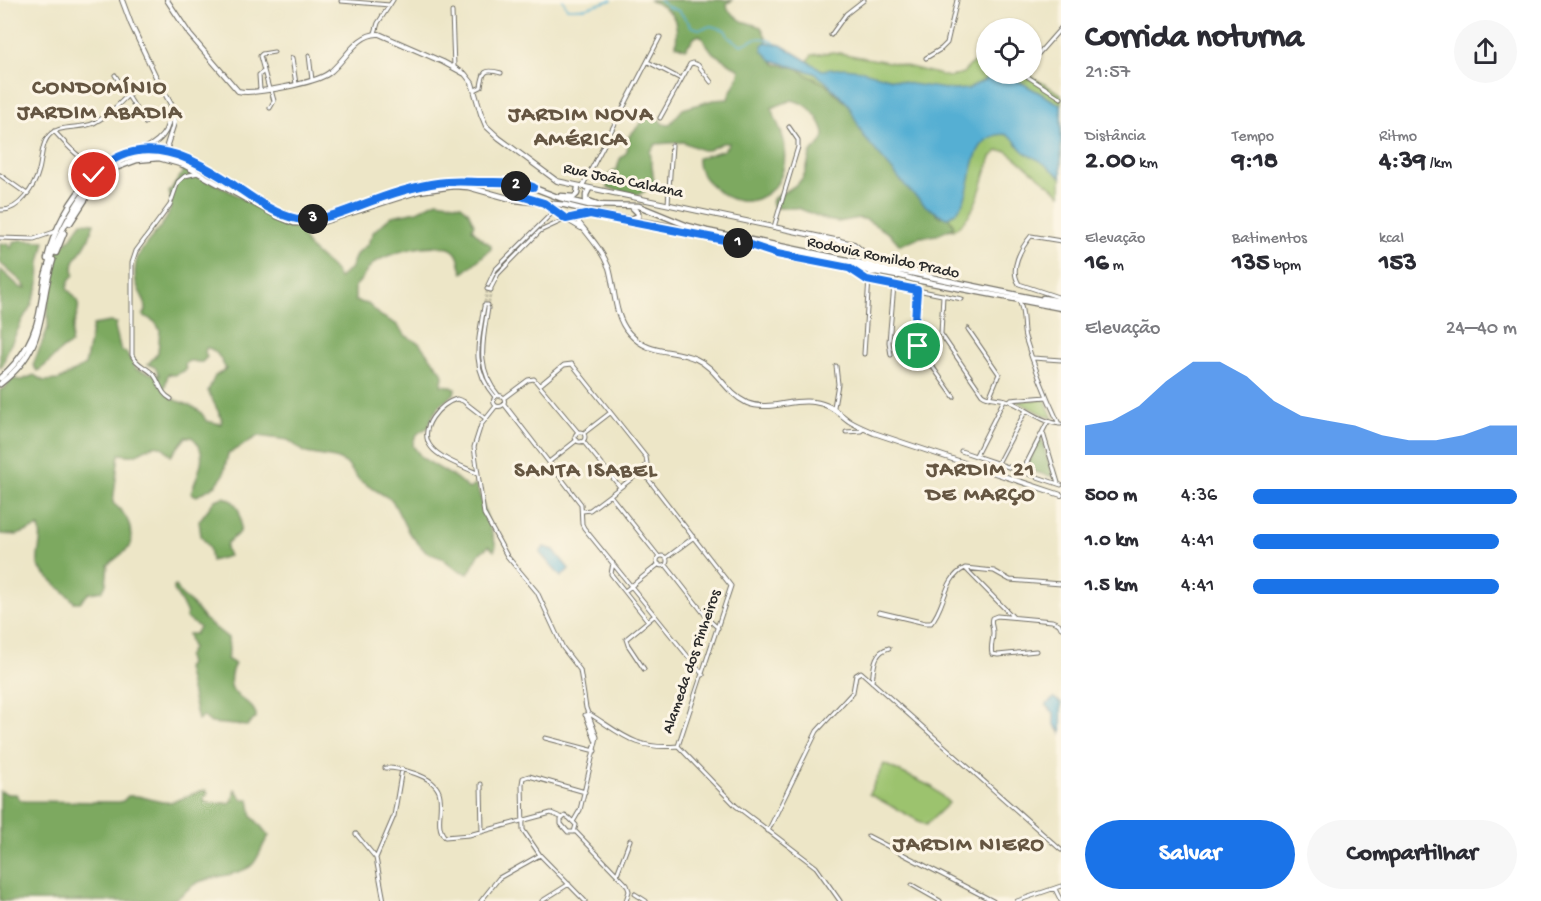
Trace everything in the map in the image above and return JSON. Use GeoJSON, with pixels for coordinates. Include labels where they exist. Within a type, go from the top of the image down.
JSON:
{"type":"FeatureCollection","features":[{"type":"Feature","properties":{"kind":"main road","name":"Rodovia Romildo Prado"},"geometry":{"type":"LineString","coordinates":[[0,378],[17,361],[31,341],[39,318],[51,243],[74,201],[94,175],[105,165],[129,153],[145,149],[170,152],[210,171],[280,213],[304,220],[328,216],[404,190],[444,182],[508,182],[533,187],[568,201],[603,206],[639,206],[695,228],[1036,299],[1061,302]]}},
{"type":"Feature","properties":{"kind":"main road","name":"Rodovia Romildo Prado"},"geometry":{"type":"LineString","coordinates":[[45,274],[59,236],[78,203],[102,172],[125,159],[149,154],[176,157],[246,193]]}},
{"type":"Feature","properties":{"kind":"main road","name":"Rodovia Romildo Prado"},"geometry":{"type":"LineString","coordinates":[[0,384],[31,348],[41,323],[56,250],[69,224],[98,182],[120,165],[144,158],[170,160],[200,172],[277,216],[301,224],[322,222],[401,196],[443,187],[468,187],[515,200],[565,205],[611,218],[674,227],[876,269],[916,280],[1015,298],[1061,302]]}},
{"type":"Feature","properties":{"kind":"main road"},"geometry":{"type":"LineString","coordinates":[[580,187],[573,197],[518,185],[514,188],[514,194],[544,203],[566,219],[590,214],[750,245],[777,254],[916,280]]}},
{"type":"Feature","properties":{"kind":"main road"},"geometry":{"type":"LineString","coordinates":[[589,189],[586,200],[603,206],[628,207],[638,212],[638,216],[632,219],[611,218]]}},
{"type":"Feature","properties":{"kind":"street"},"geometry":{"type":"LineString","coordinates":[[122,0],[151,68],[171,104],[175,117],[167,142],[170,152]]}},
{"type":"Feature","properties":{"kind":"street"},"geometry":{"type":"LineString","coordinates":[[167,0],[190,35],[234,89],[244,92],[320,79],[337,67],[361,40],[375,33],[378,23],[393,0]]}},
{"type":"Feature","properties":{"kind":"street"},"geometry":{"type":"LineString","coordinates":[[831,35],[846,14],[864,0]]}},
{"type":"Feature","properties":{"kind":"street"},"geometry":{"type":"LineString","coordinates":[[926,58],[941,50],[947,43],[957,0]]}},
{"type":"Feature","properties":{"kind":"street"},"geometry":{"type":"LineString","coordinates":[[341,1],[390,5]]}},
{"type":"Feature","properties":{"kind":"street"},"geometry":{"type":"LineString","coordinates":[[452,12],[454,67]]}},
{"type":"Feature","properties":{"kind":"street"},"geometry":{"type":"LineString","coordinates":[[1042,50],[1061,28]]}},
{"type":"Feature","properties":{"kind":"street","name":"Rua João Caldana"},"geometry":{"type":"LineString","coordinates":[[375,33],[454,67],[469,78],[475,90],[483,121],[499,138],[557,182],[839,240],[856,245],[874,261],[918,271],[935,278]]}},
{"type":"Feature","properties":{"kind":"street"},"geometry":{"type":"LineString","coordinates":[[580,187],[660,37]]}},
{"type":"Feature","properties":{"kind":"street"},"geometry":{"type":"LineString","coordinates":[[270,108],[274,101],[263,72],[260,55],[274,52]]}},
{"type":"Feature","properties":{"kind":"street"},"geometry":{"type":"LineString","coordinates":[[309,54],[312,82]]}},
{"type":"Feature","properties":{"kind":"street"},"geometry":{"type":"LineString","coordinates":[[292,58],[296,84]]}},
{"type":"Feature","properties":{"kind":"street"},"geometry":{"type":"LineString","coordinates":[[648,62],[681,79]]}},
{"type":"Feature","properties":{"kind":"street"},"geometry":{"type":"LineString","coordinates":[[660,118],[690,64],[698,65],[711,82]]}},
{"type":"Feature","properties":{"kind":"street"},"geometry":{"type":"LineString","coordinates":[[260,90],[259,75],[263,72]]}},
{"type":"Feature","properties":{"kind":"street"},"geometry":{"type":"LineString","coordinates":[[475,90],[481,87],[481,77],[485,72],[501,74]]}},
{"type":"Feature","properties":{"kind":"street"},"geometry":{"type":"LineString","coordinates":[[115,75],[145,123]]}},
{"type":"Feature","properties":{"kind":"street"},"geometry":{"type":"LineString","coordinates":[[1039,84],[1061,98]]}},
{"type":"Feature","properties":{"kind":"street"},"geometry":{"type":"LineString","coordinates":[[0,210],[11,209],[27,194],[39,171],[45,143],[54,131],[93,124],[110,113],[127,96]]}},
{"type":"Feature","properties":{"kind":"street"},"geometry":{"type":"LineString","coordinates":[[145,149],[160,140],[167,130],[171,104]]}},
{"type":"Feature","properties":{"kind":"street"},"geometry":{"type":"LineString","coordinates":[[774,227],[798,147],[798,140],[789,127]]}},
{"type":"Feature","properties":{"kind":"street"},"geometry":{"type":"LineString","coordinates":[[54,131],[76,154],[90,162],[105,165]]}},
{"type":"Feature","properties":{"kind":"street"},"geometry":{"type":"LineString","coordinates":[[668,204],[672,145]]}},
{"type":"Feature","properties":{"kind":"street"},"geometry":{"type":"LineString","coordinates":[[90,162],[94,175]]}},
{"type":"Feature","properties":{"kind":"street"},"geometry":{"type":"LineString","coordinates":[[171,399],[161,391],[157,379],[151,372],[136,362],[132,355],[132,263],[136,251],[170,205],[178,182],[184,176],[200,172]]}},
{"type":"Feature","properties":{"kind":"street"},"geometry":{"type":"LineString","coordinates":[[0,175],[27,194]]}},
{"type":"Feature","properties":{"kind":"street"},"geometry":{"type":"LineString","coordinates":[[554,209],[552,215],[535,228],[495,270],[489,288],[498,274],[532,238],[546,227],[566,219],[585,230]]}},
{"type":"Feature","properties":{"kind":"street"},"geometry":{"type":"LineString","coordinates":[[579,216],[578,222],[599,249],[608,267],[621,319],[626,329],[643,345],[662,352],[695,358],[708,366],[733,394],[749,404],[773,406],[809,401],[834,407],[863,429],[1061,495]]}},
{"type":"Feature","properties":{"kind":"street"},"geometry":{"type":"LineString","coordinates":[[0,238],[27,240],[57,231]]}},
{"type":"Feature","properties":{"kind":"street"},"geometry":{"type":"LineString","coordinates":[[1061,241],[1031,236],[1019,256],[1015,272],[1019,284],[1061,302]]}},
{"type":"Feature","properties":{"kind":"street"},"geometry":{"type":"LineString","coordinates":[[42,237],[50,238],[51,243]]}},
{"type":"Feature","properties":{"kind":"street"},"geometry":{"type":"LineString","coordinates":[[849,268],[869,281],[962,299]]}},
{"type":"Feature","properties":{"kind":"street"},"geometry":{"type":"LineString","coordinates":[[864,354],[869,281],[870,275],[875,273]]}},
{"type":"Feature","properties":{"kind":"street"},"geometry":{"type":"LineString","coordinates":[[891,355],[889,346],[894,285]]}},
{"type":"Feature","properties":{"kind":"street"},"geometry":{"type":"LineString","coordinates":[[917,290],[915,342],[954,397]]}},
{"type":"Feature","properties":{"kind":"street"},"geometry":{"type":"LineString","coordinates":[[943,295],[941,334],[982,394],[989,398],[1006,400],[1047,397]]}},
{"type":"Feature","properties":{"kind":"street"},"geometry":{"type":"LineString","coordinates":[[1015,298],[1023,310],[1024,331],[1032,358],[1060,424]]}},
{"type":"Feature","properties":{"kind":"street"},"geometry":{"type":"LineString","coordinates":[[1023,310],[1030,302],[1061,302]]}},
{"type":"Feature","properties":{"kind":"street"},"geometry":{"type":"LineString","coordinates":[[486,306],[482,346],[483,367],[488,382],[497,396],[504,398]]}},
{"type":"Feature","properties":{"kind":"street"},"geometry":{"type":"LineString","coordinates":[[968,329],[999,374],[989,398]]}},
{"type":"Feature","properties":{"kind":"street"},"geometry":{"type":"LineString","coordinates":[[1032,358],[1061,360]]}},
{"type":"Feature","properties":{"kind":"street"},"geometry":{"type":"LineString","coordinates":[[540,385],[564,365],[572,364],[647,461],[642,471],[590,510],[583,511]]}},
{"type":"Feature","properties":{"kind":"street"},"geometry":{"type":"LineString","coordinates":[[834,407],[838,384],[836,366]]}},
{"type":"Feature","properties":{"kind":"street"},"geometry":{"type":"LineString","coordinates":[[504,398],[530,379],[534,379],[578,432],[584,434]]}},
{"type":"Feature","properties":{"kind":"street"},"geometry":{"type":"LineString","coordinates":[[496,406],[494,401],[497,396]]}},
{"type":"Feature","properties":{"kind":"street"},"geometry":{"type":"LineString","coordinates":[[504,398],[504,404],[581,504],[583,526],[703,675]]}},
{"type":"Feature","properties":{"kind":"street"},"geometry":{"type":"LineString","coordinates":[[477,473],[431,448],[429,423],[441,408],[457,399],[464,401],[485,418]]}},
{"type":"Feature","properties":{"kind":"street"},"geometry":{"type":"LineString","coordinates":[[1006,400],[1048,421],[1060,424]]}},
{"type":"Feature","properties":{"kind":"street"},"geometry":{"type":"LineString","coordinates":[[976,455],[1006,400]]}},
{"type":"Feature","properties":{"kind":"street"},"geometry":{"type":"LineString","coordinates":[[504,404],[496,406],[485,418],[478,431],[474,447],[477,473],[484,514],[507,556],[537,592],[563,648],[582,675],[586,708],[597,737],[580,813],[573,822]]}},
{"type":"Feature","properties":{"kind":"street"},"geometry":{"type":"LineString","coordinates":[[998,463],[1026,410]]}},
{"type":"Feature","properties":{"kind":"street"},"geometry":{"type":"LineString","coordinates":[[584,434],[610,413]]}},
{"type":"Feature","properties":{"kind":"street"},"geometry":{"type":"LineString","coordinates":[[1022,472],[1048,421]]}},
{"type":"Feature","properties":{"kind":"street"},"geometry":{"type":"LineString","coordinates":[[846,432],[863,429]]}},
{"type":"Feature","properties":{"kind":"street"},"geometry":{"type":"LineString","coordinates":[[1043,431],[1059,484]]}},
{"type":"Feature","properties":{"kind":"street"},"geometry":{"type":"LineString","coordinates":[[577,440],[575,436],[578,432]]}},
{"type":"Feature","properties":{"kind":"street"},"geometry":{"type":"LineString","coordinates":[[583,441],[584,434]]}},
{"type":"Feature","properties":{"kind":"street"},"geometry":{"type":"LineString","coordinates":[[549,462],[577,440],[583,441],[620,487]]}},
{"type":"Feature","properties":{"kind":"street"},"geometry":{"type":"LineString","coordinates":[[961,451],[1059,484]]}},
{"type":"Feature","properties":{"kind":"street"},"geometry":{"type":"LineString","coordinates":[[642,471],[694,537],[666,558],[659,557]]}},
{"type":"Feature","properties":{"kind":"street"},"geometry":{"type":"LineString","coordinates":[[610,495],[659,557],[659,564]]}},
{"type":"Feature","properties":{"kind":"street","name":"Alameda dos Pinheiros"},"geometry":{"type":"LineString","coordinates":[[678,746],[732,586],[694,537]]}},
{"type":"Feature","properties":{"kind":"street"},"geometry":{"type":"LineString","coordinates":[[666,558],[666,565],[709,620],[718,628]]}},
{"type":"Feature","properties":{"kind":"street"},"geometry":{"type":"LineString","coordinates":[[613,563],[610,574],[648,621]]}},
{"type":"Feature","properties":{"kind":"street"},"geometry":{"type":"LineString","coordinates":[[624,591],[659,564],[666,565]]}},
{"type":"Feature","properties":{"kind":"street"},"geometry":{"type":"LineString","coordinates":[[965,568],[1013,617]]}},
{"type":"Feature","properties":{"kind":"street"},"geometry":{"type":"LineString","coordinates":[[879,612],[925,623],[932,622],[946,595],[948,582],[965,568],[994,571],[1010,580],[1061,584]]}},
{"type":"Feature","properties":{"kind":"street"},"geometry":{"type":"LineString","coordinates":[[645,669],[626,639],[654,616]]}},
{"type":"Feature","properties":{"kind":"street"},"geometry":{"type":"LineString","coordinates":[[1036,651],[998,655],[991,653],[993,618],[1013,617],[1055,622],[1061,628]]}},
{"type":"Feature","properties":{"kind":"street"},"geometry":{"type":"LineString","coordinates":[[872,682],[877,656],[880,651],[889,648]]}},
{"type":"Feature","properties":{"kind":"street"},"geometry":{"type":"LineString","coordinates":[[768,831],[817,731],[853,692],[857,674],[861,672],[1061,850]]}},
{"type":"Feature","properties":{"kind":"street"},"geometry":{"type":"LineString","coordinates":[[588,715],[643,745],[678,746],[727,798],[816,867],[840,901]]}},
{"type":"Feature","properties":{"kind":"street"},"geometry":{"type":"LineString","coordinates":[[544,738],[595,751]]}},
{"type":"Feature","properties":{"kind":"street"},"geometry":{"type":"LineString","coordinates":[[385,768],[402,770],[420,776],[437,788],[440,794],[441,830],[443,836],[448,838],[482,832],[552,813],[563,818],[568,817],[576,827],[575,831],[628,889],[626,901]]}},
{"type":"Feature","properties":{"kind":"street"},"geometry":{"type":"LineString","coordinates":[[376,858],[394,816],[402,770]]}},
{"type":"Feature","properties":{"kind":"street"},"geometry":{"type":"LineString","coordinates":[[585,792],[526,776],[523,778],[523,830],[540,855],[585,901]]}},
{"type":"Feature","properties":{"kind":"street"},"geometry":{"type":"LineString","coordinates":[[481,784],[482,832]]}},
{"type":"Feature","properties":{"kind":"street"},"geometry":{"type":"LineString","coordinates":[[563,818],[562,825],[568,832],[575,831]]}},
{"type":"Feature","properties":{"kind":"street"},"geometry":{"type":"LineString","coordinates":[[356,834],[376,858],[384,901]]}},
{"type":"Feature","properties":{"kind":"street"},"geometry":{"type":"LineString","coordinates":[[868,837],[993,901]]}},
{"type":"Feature","properties":{"kind":"street"},"geometry":{"type":"LineString","coordinates":[[616,874],[630,840]]}},
{"type":"Feature","properties":{"kind":"street"},"geometry":{"type":"LineString","coordinates":[[481,901],[500,878],[540,855]]}},
{"type":"Feature","properties":{"kind":"street"},"geometry":{"type":"LineString","coordinates":[[542,901],[569,884]]}},
{"type":"Feature","properties":{"kind":"street"},"geometry":{"type":"LineString","coordinates":[[912,885],[940,901]]}},
{"type":"Feature","properties":{"kind":"street"},"geometry":{"type":"LineString","coordinates":[[1017,901],[1061,886]]}},
{"type":"Feature","properties":{"kind":"street"},"geometry":{"type":"LineString","coordinates":[[1055,889],[1061,901]]}},
{"type":"Feature","properties":{"kind":"street"},"geometry":{"type":"LineString","coordinates":[[635,894],[645,901]]}},
{"type":"Feature","properties":{"kind":"green space"},"geometry":{"type":"Polygon","coordinates":[[[649,0],[733,0],[727,3],[728,10],[742,21],[761,27],[775,64],[797,68],[825,84],[844,101],[851,104],[923,200],[940,217],[947,215],[954,225],[953,228],[900,245],[890,234],[867,220],[859,218],[838,222],[798,208],[776,208],[772,204],[773,199],[800,181],[811,153],[824,137],[820,122],[812,112],[805,105],[792,100],[771,108],[784,142],[785,160],[777,183],[765,195],[757,199],[742,201],[726,196],[712,186],[701,172],[698,158],[724,150],[729,143],[722,143],[708,150],[702,150],[683,142],[656,144],[650,151],[654,182],[652,187],[638,195],[608,188],[605,178],[617,169],[620,159],[627,152],[629,136],[646,118],[657,117],[663,124],[669,125],[683,109],[713,100],[728,99],[740,70],[713,53],[700,35],[695,37],[685,49],[676,45],[677,28],[673,16],[649,0]]]}},
{"type":"Feature","properties":{"kind":"green space"},"geometry":{"type":"Polygon","coordinates":[[[833,52],[894,63],[949,77],[963,73],[976,59],[976,84],[1042,83],[1061,94],[1061,194],[1007,151],[998,151],[991,157],[969,216],[954,230],[935,227],[799,75],[812,55],[833,52]]]}},
{"type":"Feature","properties":{"kind":"green space"},"geometry":{"type":"Polygon","coordinates":[[[182,165],[269,213],[284,226],[300,229],[307,245],[335,271],[339,278],[350,269],[357,253],[367,245],[374,231],[392,216],[417,211],[437,201],[461,205],[468,211],[474,224],[472,229],[491,245],[491,249],[463,273],[457,254],[448,248],[439,246],[401,251],[379,260],[370,267],[355,286],[355,301],[368,304],[381,316],[396,324],[406,336],[419,343],[442,372],[441,385],[455,389],[454,394],[435,412],[429,427],[416,436],[413,446],[422,458],[456,478],[469,489],[476,484],[496,546],[494,551],[489,546],[480,553],[468,574],[456,569],[442,558],[426,552],[409,533],[392,500],[360,481],[346,463],[335,458],[306,453],[288,440],[258,436],[228,454],[223,476],[216,485],[197,496],[191,493],[202,457],[198,444],[192,437],[186,437],[171,456],[157,445],[133,455],[119,454],[113,503],[129,523],[130,547],[108,565],[106,584],[102,591],[89,593],[80,602],[74,602],[40,568],[38,564],[41,537],[39,527],[17,535],[0,534],[0,390],[5,388],[12,379],[22,380],[34,375],[44,381],[59,380],[85,365],[93,325],[110,322],[117,323],[115,327],[121,351],[126,352],[136,369],[160,376],[155,367],[148,364],[158,353],[160,330],[155,322],[143,315],[146,307],[135,275],[137,260],[142,249],[161,227],[170,211],[169,192],[182,174],[182,165]],[[206,348],[207,357],[202,362],[189,361],[185,364],[186,370],[175,375],[168,374],[164,390],[174,399],[198,410],[206,421],[221,424],[222,419],[208,391],[215,376],[226,369],[218,356],[206,348]]]}},
{"type":"Feature","properties":{"kind":"green space"},"geometry":{"type":"Polygon","coordinates":[[[82,222],[94,223],[87,242],[75,260],[74,275],[67,287],[78,305],[71,344],[37,371],[33,365],[48,328],[51,279],[58,250],[70,239],[82,222]]]}},
{"type":"Feature","properties":{"kind":"green space"},"geometry":{"type":"Polygon","coordinates":[[[45,241],[40,263],[39,284],[31,306],[0,368],[0,269],[21,288],[26,288],[0,263],[0,243],[8,244],[11,248],[13,242],[45,241]]]}},
{"type":"Feature","properties":{"kind":"green space"},"geometry":{"type":"Polygon","coordinates":[[[1045,399],[1053,419],[1016,401],[1045,399]]]}},
{"type":"Feature","properties":{"kind":"green space"},"geometry":{"type":"Polygon","coordinates":[[[1041,437],[1053,477],[1025,469],[1041,437]]]}},
{"type":"Feature","properties":{"kind":"green space"},"geometry":{"type":"Polygon","coordinates":[[[224,497],[234,503],[239,511],[240,532],[227,543],[226,549],[229,556],[211,561],[209,547],[201,536],[199,521],[215,500],[224,497]]]}},
{"type":"Feature","properties":{"kind":"green space"},"geometry":{"type":"Polygon","coordinates":[[[176,586],[182,596],[204,619],[228,638],[227,659],[235,664],[231,675],[231,687],[256,714],[256,718],[247,726],[211,723],[203,716],[198,720],[186,668],[189,664],[187,657],[192,648],[188,634],[195,634],[199,627],[186,618],[187,613],[174,590],[176,586]]]}},
{"type":"Feature","properties":{"kind":"green space"},"geometry":{"type":"Polygon","coordinates":[[[884,764],[932,787],[949,803],[926,825],[869,794],[884,764]]]}},
{"type":"Feature","properties":{"kind":"green space"},"geometry":{"type":"Polygon","coordinates":[[[235,789],[243,800],[249,799],[252,817],[269,836],[255,862],[248,868],[199,882],[178,897],[168,901],[0,901],[0,791],[16,794],[20,800],[25,801],[118,802],[128,796],[139,796],[165,802],[206,790],[208,793],[203,800],[207,803],[230,803],[235,789]]]}},
{"type":"Feature","properties":{"kind":"water"},"geometry":{"type":"Polygon","coordinates":[[[766,42],[781,45],[822,70],[845,68],[859,70],[911,84],[953,90],[968,89],[977,84],[1024,84],[1061,105],[1061,177],[1020,148],[1010,136],[997,135],[986,141],[978,150],[964,201],[957,211],[946,218],[927,207],[909,190],[864,137],[848,104],[825,81],[814,73],[772,60],[763,51],[762,45],[766,42]]]}},
{"type":"Feature","properties":{"kind":"water"},"geometry":{"type":"Polygon","coordinates":[[[544,547],[554,550],[569,569],[561,577],[540,553],[544,547]]]}},
{"type":"Feature","properties":{"kind":"water"},"geometry":{"type":"Polygon","coordinates":[[[1054,698],[1061,703],[1061,733],[1054,723],[1054,713],[1046,705],[1054,698]]]}},
{"type":"Feature","properties":{"kind":"waterway"},"geometry":{"type":"LineString","coordinates":[[563,0],[567,8],[585,8],[612,0]]}},
{"type":"Feature","properties":{"kind":"waterway"},"geometry":{"type":"LineString","coordinates":[[659,0],[679,11],[692,27],[700,29],[711,26],[725,30],[729,38],[742,45],[758,38],[775,43]]}},
{"type":"Feature","properties":{"kind":"tunnel"},"geometry":{"type":"LineString","coordinates":[[484,307],[488,287]]}},
{"type":"Feature","properties":{"kind":"tunnel"},"geometry":{"type":"LineString","coordinates":[[488,307],[491,290]]}},
{"type":"Feature","properties":{"kind":"district","name":"CONDOMÍNIO JARDIM ABADIA"},"geometry":{"type":"Point","coordinates":[100,102]}},
{"type":"Feature","properties":{"kind":"district","name":"JARDIM NOVA AMÉRICA"},"geometry":{"type":"Point","coordinates":[581,128]}},
{"type":"Feature","properties":{"kind":"district","name":"SANTA ISABEL"},"geometry":{"type":"Point","coordinates":[586,472]}},
{"type":"Feature","properties":{"kind":"district","name":"JARDIM 21 DE MARÇO"},"geometry":{"type":"Point","coordinates":[981,484]}},
{"type":"Feature","properties":{"kind":"district","name":"JARDIM NIERO"},"geometry":{"type":"Point","coordinates":[969,846]}},
{"type":"Feature","properties":{"kind":"route"},"geometry":{"type":"LineString","coordinates":[[94,175],[105,165],[129,153],[143,149],[163,150],[210,171],[280,213],[304,220],[328,216],[422,185],[454,181],[519,183],[533,187],[518,185],[514,188],[514,194],[544,203],[566,219],[590,214],[597,215],[627,223],[754,246],[777,254],[849,268],[867,280],[917,290],[914,340],[918,346]]}}]}
